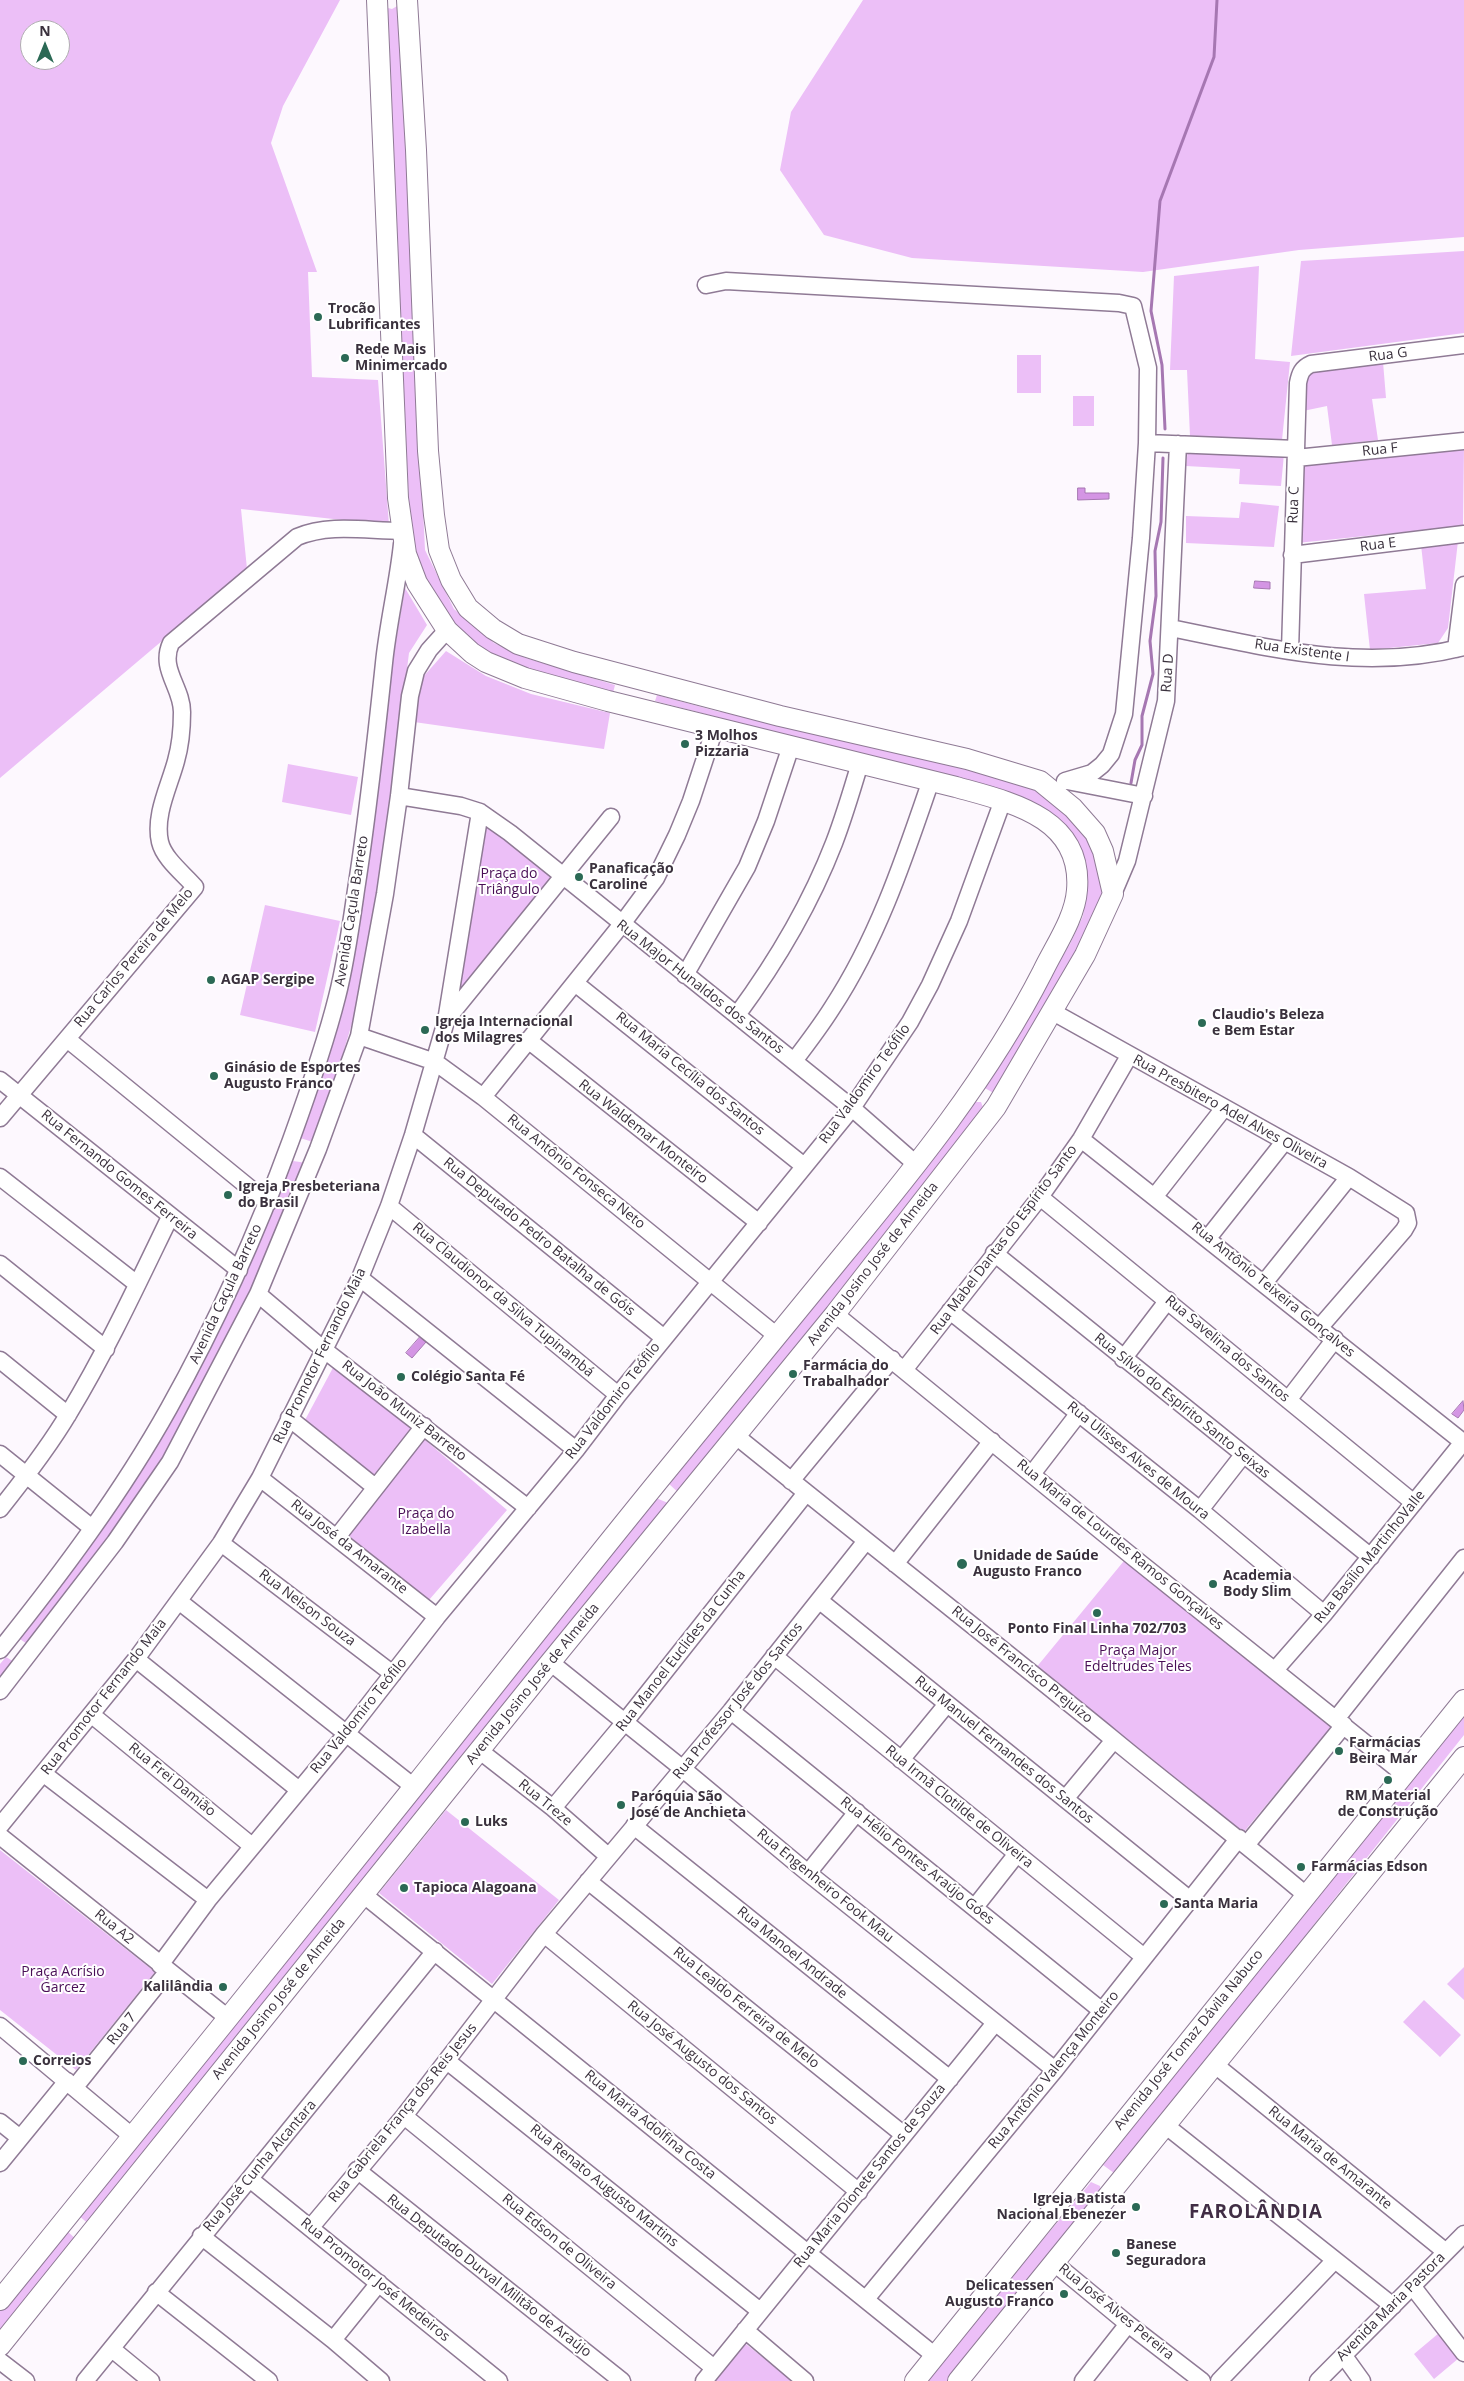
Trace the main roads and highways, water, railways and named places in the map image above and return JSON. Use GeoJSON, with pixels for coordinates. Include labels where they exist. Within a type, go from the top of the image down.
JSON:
{"type":"FeatureCollection","features":[{"type":"Feature","properties":{"kind":"main road"},"geometry":{"type":"LineString","coordinates":[[378,0],[398,498],[406,554],[417,583],[447,630],[472,653],[486,662],[525,678],[552,686],[715,728]]}},
{"type":"Feature","properties":{"kind":"main road"},"geometry":{"type":"LineString","coordinates":[[388,0],[394,0]]}},
{"type":"Feature","properties":{"kind":"main road"},"geometry":{"type":"LineString","coordinates":[[407,0],[416,150],[428,451],[439,550],[451,580],[468,608],[493,629],[518,644],[550,655],[724,700]]}},
{"type":"Feature","properties":{"kind":"main road"},"geometry":{"type":"LineString","coordinates":[[379,36],[392,28],[408,34]]}},
{"type":"Feature","properties":{"kind":"main road"},"geometry":{"type":"LineString","coordinates":[[550,655],[564,664],[621,680],[624,690],[614,698],[568,687],[552,686]]}},
{"type":"Feature","properties":{"kind":"main road"},"geometry":{"type":"LineString","coordinates":[[715,728],[701,720],[651,705],[647,696],[656,691],[710,704],[724,700]]}},
{"type":"Feature","properties":{"kind":"main road","name":"Avenida Josino José de Almeida"},"geometry":{"type":"LineString","coordinates":[[0,2346],[550,1662],[835,1314],[996,1107],[1085,955],[1113,894],[1103,851],[1095,833],[1073,808],[1040,781],[967,759],[780,716],[724,700]]}},
{"type":"Feature","properties":{"kind":"main road","name":"Avenida Josino José de Almeida"},"geometry":{"type":"LineString","coordinates":[[0,2300],[414,1788],[656,1483],[917,1165],[972,1092],[1025,1005],[1071,915],[1077,892],[1076,866],[1068,844],[1053,826],[1030,810],[1003,800],[931,780],[715,728]]}},
{"type":"Feature","properties":{"kind":"main road"},"geometry":{"type":"LineString","coordinates":[[972,1092],[996,1107]]}},
{"type":"Feature","properties":{"kind":"main road"},"geometry":{"type":"LineString","coordinates":[[656,1483],[680,1503]]}},
{"type":"Feature","properties":{"kind":"main road","name":"Avenida José Tomaz Dávila Nabuco"},"geometry":{"type":"LineString","coordinates":[[915,2381],[934,2355],[1464,1700]]}},
{"type":"Feature","properties":{"kind":"main road"},"geometry":{"type":"LineString","coordinates":[[958,2381],[1464,1757]]}},
{"type":"Feature","properties":{"kind":"main road"},"geometry":{"type":"LineString","coordinates":[[1089,2164],[1116,2184]]}},
{"type":"Feature","properties":{"kind":"main road"},"geometry":{"type":"LineString","coordinates":[[67,2217],[74,2227],[89,2234]]}},
{"type":"Feature","properties":{"kind":"waterway"},"geometry":{"type":"LineString","coordinates":[[1165,429],[1162,365],[1151,311],[1160,201],[1214,57],[1217,0]]}},
{"type":"Feature","properties":{"kind":"waterway"},"geometry":{"type":"LineString","coordinates":[[1131,783],[1135,760],[1142,745],[1142,716],[1153,674],[1150,641],[1156,596],[1155,551],[1161,522],[1163,458]]}},
{"type":"Feature","properties":{"kind":"place","name":"Trocão Lubrificantes"},"geometry":{"type":"Point","coordinates":[318,317]}},
{"type":"Feature","properties":{"kind":"place","name":"Rede Mais Minimercado"},"geometry":{"type":"Point","coordinates":[345,358]}},
{"type":"Feature","properties":{"kind":"place","name":"3 Molhos Pizzaria"},"geometry":{"type":"Point","coordinates":[685,744]}},
{"type":"Feature","properties":{"kind":"place","name":"Panaficação Caroline"},"geometry":{"type":"Point","coordinates":[579,877]}},
{"type":"Feature","properties":{"kind":"place","name":"AGAP Sergipe"},"geometry":{"type":"Point","coordinates":[211,980]}},
{"type":"Feature","properties":{"kind":"place","name":"Claudio's Beleza e Bem Estar"},"geometry":{"type":"Point","coordinates":[1202,1023]}},
{"type":"Feature","properties":{"kind":"place","name":"Igreja Internacional dos Milagres"},"geometry":{"type":"Point","coordinates":[425,1030]}},
{"type":"Feature","properties":{"kind":"place","name":"Ginásio de Esportes Augusto Franco"},"geometry":{"type":"Point","coordinates":[214,1076]}},
{"type":"Feature","properties":{"kind":"place","name":"Igreja Presbeteriana do Brasil"},"geometry":{"type":"Point","coordinates":[228,1195]}},
{"type":"Feature","properties":{"kind":"place","name":"Farmácia do Trabalhador"},"geometry":{"type":"Point","coordinates":[793,1374]}},
{"type":"Feature","properties":{"kind":"place","name":"Colégio Santa Fé"},"geometry":{"type":"Point","coordinates":[401,1377]}},
{"type":"Feature","properties":{"kind":"place","name":"Unidade de Saúde Augusto Franco"},"geometry":{"type":"Point","coordinates":[962,1564]}},
{"type":"Feature","properties":{"kind":"place","name":"Academia Body Slim"},"geometry":{"type":"Point","coordinates":[1213,1584]}},
{"type":"Feature","properties":{"kind":"place","name":"Ponto Final Linha 702/703"},"geometry":{"type":"Point","coordinates":[1097,1613]}},
{"type":"Feature","properties":{"kind":"place","name":"Farmácias Beira Mar"},"geometry":{"type":"Point","coordinates":[1339,1751]}},
{"type":"Feature","properties":{"kind":"place","name":"RM Material de Construção"},"geometry":{"type":"Point","coordinates":[1388,1780]}},
{"type":"Feature","properties":{"kind":"place","name":"Paróquia São José de Anchieta"},"geometry":{"type":"Point","coordinates":[621,1805]}},
{"type":"Feature","properties":{"kind":"place","name":"Luks"},"geometry":{"type":"Point","coordinates":[465,1822]}},
{"type":"Feature","properties":{"kind":"place","name":"Farmácias Edson"},"geometry":{"type":"Point","coordinates":[1301,1867]}},
{"type":"Feature","properties":{"kind":"place","name":"Tapioca Alagoana"},"geometry":{"type":"Point","coordinates":[404,1888]}},
{"type":"Feature","properties":{"kind":"place","name":"Santa Maria"},"geometry":{"type":"Point","coordinates":[1164,1904]}},
{"type":"Feature","properties":{"kind":"place","name":"Kalilândia"},"geometry":{"type":"Point","coordinates":[223,1987]}},
{"type":"Feature","properties":{"kind":"place","name":"Correios"},"geometry":{"type":"Point","coordinates":[23,2061]}},
{"type":"Feature","properties":{"kind":"place","name":"Igreja Batista Nacional Ebenezer"},"geometry":{"type":"Point","coordinates":[1136,2207]}},
{"type":"Feature","properties":{"kind":"place","name":"Banese Seguradora"},"geometry":{"type":"Point","coordinates":[1116,2253]}},
{"type":"Feature","properties":{"kind":"place","name":"Delicatessen Augusto Franco"},"geometry":{"type":"Point","coordinates":[1064,2294]}},
{"type":"Feature","properties":{"kind":"district","name":"FAROLÂNDIA"},"geometry":{"type":"Point","coordinates":[1256,2213]}},
{"type":"Feature","properties":{"kind":"park label","name":"Praça do Triângulo"},"geometry":{"type":"Point","coordinates":[509,882]}},
{"type":"Feature","properties":{"kind":"park label","name":"Praça do Izabella"},"geometry":{"type":"Point","coordinates":[426,1522]}},
{"type":"Feature","properties":{"kind":"park label","name":"Praça Major Edeltrudes Teles"},"geometry":{"type":"Point","coordinates":[1138,1659]}},
{"type":"Feature","properties":{"kind":"park label","name":"Praça Acrísio Garcez"},"geometry":{"type":"Point","coordinates":[63,1980]}}]}
